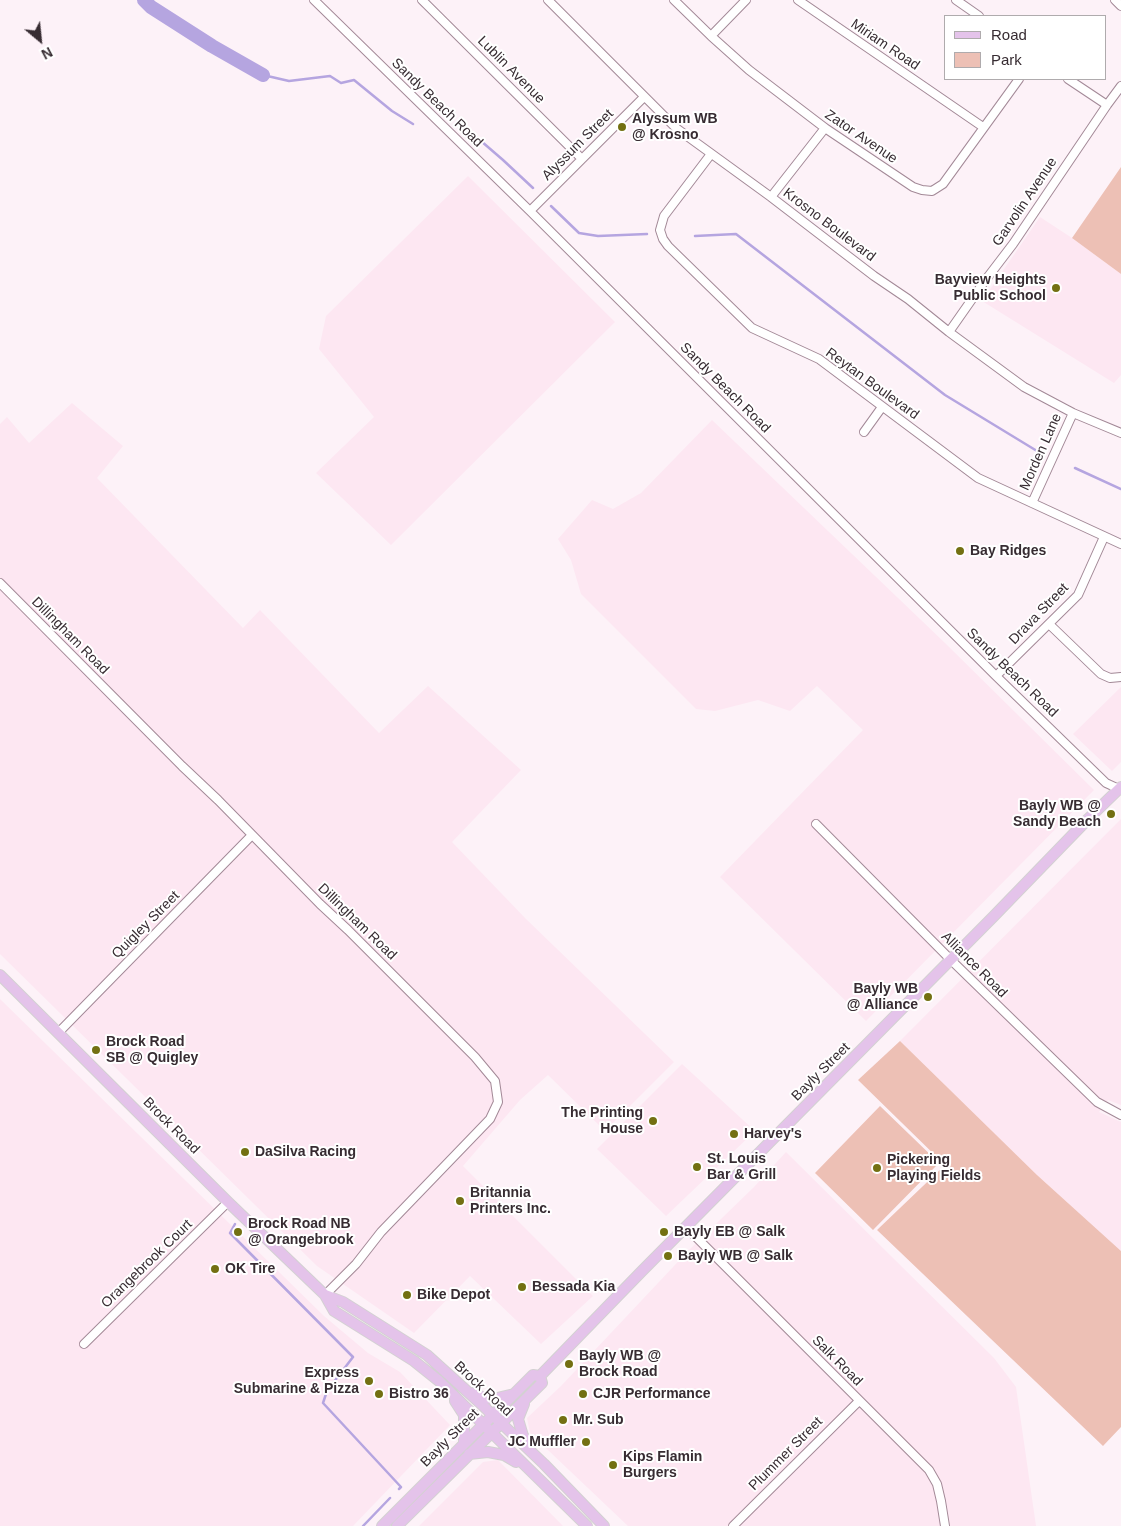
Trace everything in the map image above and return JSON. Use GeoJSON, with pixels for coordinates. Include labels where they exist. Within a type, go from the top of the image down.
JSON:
{"type":"FeatureCollection","features":[{"type":"Feature","properties":{"kind":"main road","name":"Bayly Street"},"geometry":{"type":"LineString","coordinates":[[382,1526],[514,1394],[533,1376],[540,1376],[1120,788]]}},
{"type":"Feature","properties":{"kind":"main road","name":"Brock Road"},"geometry":{"type":"LineString","coordinates":[[0,975],[228,1202],[325,1295],[334,1310],[414,1361],[439,1381],[587,1526]]}},
{"type":"Feature","properties":{"kind":"main road","name":"Brock Road"},"geometry":{"type":"LineString","coordinates":[[325,1295],[342,1302],[427,1355],[544,1464],[604,1526]]}},
{"type":"Feature","properties":{"kind":"main road","name":"Bayly Street"},"geometry":{"type":"LineString","coordinates":[[398,1526],[542,1383],[540,1376]]}},
{"type":"Feature","properties":{"kind":"main road"},"geometry":{"type":"LineString","coordinates":[[439,1381],[458,1405],[464,1416],[464,1443]]}},
{"type":"Feature","properties":{"kind":"main road"},"geometry":{"type":"LineString","coordinates":[[465,1389],[478,1396],[493,1399],[514,1394]]}},
{"type":"Feature","properties":{"kind":"main road"},"geometry":{"type":"LineString","coordinates":[[528,1397],[518,1419],[523,1436],[544,1464]]}},
{"type":"Feature","properties":{"kind":"main road"},"geometry":{"type":"LineString","coordinates":[[469,1454],[488,1452],[504,1454],[532,1472]]}},
{"type":"Feature","properties":{"kind":"street","name":"Sandy Beach Road"},"geometry":{"type":"LineString","coordinates":[[314,0],[530,211],[996,676],[1106,783],[1120,788]]}},
{"type":"Feature","properties":{"kind":"street","name":"Lublin Avenue"},"geometry":{"type":"LineString","coordinates":[[422,0],[582,159]]}},
{"type":"Feature","properties":{"kind":"street","name":"Krosno Boulevard"},"geometry":{"type":"LineString","coordinates":[[548,0],[676,128],[1024,387],[1073,413],[1121,433]]}},
{"type":"Feature","properties":{"kind":"street","name":"Zator Avenue"},"geometry":{"type":"LineString","coordinates":[[674,0],[749,70],[824,128],[913,187],[922,190],[932,191],[943,184],[1018,80]]}},
{"type":"Feature","properties":{"kind":"street"},"geometry":{"type":"LineString","coordinates":[[711,36],[746,0]]}},
{"type":"Feature","properties":{"kind":"street","name":"Miriam Road"},"geometry":{"type":"LineString","coordinates":[[798,0],[983,127]]}},
{"type":"Feature","properties":{"kind":"street"},"geometry":{"type":"LineString","coordinates":[[956,0],[977,15]]}},
{"type":"Feature","properties":{"kind":"street"},"geometry":{"type":"LineString","coordinates":[[1115,0],[1121,6]]}},
{"type":"Feature","properties":{"kind":"street"},"geometry":{"type":"LineString","coordinates":[[1070,80],[1107,105]]}},
{"type":"Feature","properties":{"kind":"street","name":"Garvolin Avenue"},"geometry":{"type":"LineString","coordinates":[[949,332],[1013,244],[1121,86]]}},
{"type":"Feature","properties":{"kind":"street","name":"Alyssum Street"},"geometry":{"type":"LineString","coordinates":[[530,211],[644,97]]}},
{"type":"Feature","properties":{"kind":"street"},"geometry":{"type":"LineString","coordinates":[[770,197],[824,128]]}},
{"type":"Feature","properties":{"kind":"street","name":"Reytan Boulevard"},"geometry":{"type":"LineString","coordinates":[[711,154],[664,216],[660,230],[668,246],[752,328],[818,359],[978,478],[1121,544]]}},
{"type":"Feature","properties":{"kind":"street"},"geometry":{"type":"LineString","coordinates":[[864,432],[882,407]]}},
{"type":"Feature","properties":{"kind":"street","name":"Morden Lane"},"geometry":{"type":"LineString","coordinates":[[1032,502],[1073,413]]}},
{"type":"Feature","properties":{"kind":"street","name":"Drava Street"},"geometry":{"type":"LineString","coordinates":[[996,676],[1078,595],[1104,537]]}},
{"type":"Feature","properties":{"kind":"street","name":"Dillingham Road"},"geometry":{"type":"LineString","coordinates":[[0,583],[468,1050],[495,1081],[498,1102],[490,1120],[381,1232],[356,1264],[325,1295]]}},
{"type":"Feature","properties":{"kind":"street"},"geometry":{"type":"LineString","coordinates":[[1049,624],[1101,674],[1110,678],[1121,677]]}},
{"type":"Feature","properties":{"kind":"street","name":"Alliance Road"},"geometry":{"type":"LineString","coordinates":[[816,824],[951,960],[1097,1102],[1121,1115]]}},
{"type":"Feature","properties":{"kind":"street","name":"Quigley Street"},"geometry":{"type":"LineString","coordinates":[[59,1032],[252,835]]}},
{"type":"Feature","properties":{"kind":"street","name":"Orangebrook Court"},"geometry":{"type":"LineString","coordinates":[[84,1344],[228,1202]]}},
{"type":"Feature","properties":{"kind":"street","name":"Salk Road"},"geometry":{"type":"LineString","coordinates":[[686,1227],[929,1470],[937,1484],[945,1526]]}},
{"type":"Feature","properties":{"kind":"street","name":"Plummer Street"},"geometry":{"type":"LineString","coordinates":[[733,1526],[859,1401]]}},
{"type":"Feature","properties":{"kind":"shaded area"},"geometry":{"type":"Polygon","coordinates":[[[468,176],[615,322],[391,545],[316,473],[374,417],[319,349],[326,316],[468,176]]]}},
{"type":"Feature","properties":{"kind":"shaded area","name":"Bayview Heights Public School"},"geometry":{"type":"Polygon","coordinates":[[[1040,217],[1121,274],[1121,375],[1114,383],[982,301],[1040,217]]]}},
{"type":"Feature","properties":{"kind":"shaded area"},"geometry":{"type":"Polygon","coordinates":[[[72,403],[123,446],[97,478],[243,628],[260,610],[379,733],[428,686],[521,770],[452,842],[526,919],[674,1062],[605,1131],[548,1075],[520,1100],[463,1166],[593,1296],[541,1344],[470,1276],[414,1333],[317,1266],[0,954],[0,424],[7,417],[29,443],[72,403]]]}},
{"type":"Feature","properties":{"kind":"shaded area"},"geometry":{"type":"Polygon","coordinates":[[[712,420],[944,642],[1094,790],[866,1021],[720,877],[863,730],[817,686],[790,711],[758,700],[715,711],[696,709],[581,594],[571,560],[558,539],[592,500],[613,509],[641,493],[712,420]]]}},
{"type":"Feature","properties":{"kind":"shaded area"},"geometry":{"type":"Polygon","coordinates":[[[1121,687],[1121,762],[1112,771],[1073,734],[1121,687]]]}},
{"type":"Feature","properties":{"kind":"shaded area"},"geometry":{"type":"Polygon","coordinates":[[[1121,819],[1121,1105],[1108,1100],[1099,1112],[1121,1122],[1121,1251],[1037,1175],[900,1041],[1121,819]]]}},
{"type":"Feature","properties":{"kind":"shaded area"},"geometry":{"type":"Polygon","coordinates":[[[0,999],[324,1316],[368,1353],[400,1372],[450,1425],[353,1526],[0,1526],[0,999]]]}},
{"type":"Feature","properties":{"kind":"shaded area"},"geometry":{"type":"Polygon","coordinates":[[[682,1064],[755,1131],[666,1216],[597,1149],[682,1064]]]}},
{"type":"Feature","properties":{"kind":"shaded area"},"geometry":{"type":"Polygon","coordinates":[[[786,1152],[994,1358],[1016,1387],[1036,1526],[628,1526],[530,1433],[527,1418],[561,1386],[690,1249],[754,1187],[786,1152]]]}},
{"type":"Feature","properties":{"kind":"shaded area"},"geometry":{"type":"Polygon","coordinates":[[[498,1460],[563,1526],[419,1526],[483,1462],[498,1460]]]}},
{"type":"Feature","properties":{"kind":"green space"},"geometry":{"type":"Polygon","coordinates":[[[1121,167],[1121,274],[1072,238],[1121,167]]]}},
{"type":"Feature","properties":{"kind":"green space"},"geometry":{"type":"Polygon","coordinates":[[[900,1041],[1037,1175],[1121,1251],[1121,1427],[1103,1446],[877,1230],[945,1165],[858,1080],[900,1041]]]}},
{"type":"Feature","properties":{"kind":"green space","name":"Pickering Playing Fields"},"geometry":{"type":"Polygon","coordinates":[[[880,1106],[939,1163],[873,1230],[815,1173],[880,1106]]]}},
{"type":"Feature","properties":{"kind":"waterway"},"geometry":{"type":"LineString","coordinates":[[144,0],[151,7],[212,46],[263,75]]}},
{"type":"Feature","properties":{"kind":"waterway"},"geometry":{"type":"LineString","coordinates":[[263,75],[289,81],[330,76],[341,83],[354,80],[392,111],[413,124]]}},
{"type":"Feature","properties":{"kind":"waterway"},"geometry":{"type":"LineString","coordinates":[[459,122],[533,188]]}},
{"type":"Feature","properties":{"kind":"waterway"},"geometry":{"type":"LineString","coordinates":[[551,206],[579,233],[598,236],[647,234]]}},
{"type":"Feature","properties":{"kind":"waterway"},"geometry":{"type":"LineString","coordinates":[[695,236],[736,234],[945,395],[1037,451]]}},
{"type":"Feature","properties":{"kind":"waterway"},"geometry":{"type":"LineString","coordinates":[[1075,468],[1121,489]]}},
{"type":"Feature","properties":{"kind":"waterway"},"geometry":{"type":"LineString","coordinates":[[235,1224],[230,1233],[353,1357],[327,1391],[323,1403],[401,1487],[399,1489]]}},
{"type":"Feature","properties":{"kind":"waterway"},"geometry":{"type":"LineString","coordinates":[[363,1526],[390,1498]]}},
{"type":"Feature","properties":{"kind":"place","name":"Alyssum WB @ Krosno"},"geometry":{"type":"Point","coordinates":[622,127]}},
{"type":"Feature","properties":{"kind":"place","name":"Bayview Heights Public School"},"geometry":{"type":"Point","coordinates":[1056,288]}},
{"type":"Feature","properties":{"kind":"place","name":"Bay Ridges"},"geometry":{"type":"Point","coordinates":[960,551]}},
{"type":"Feature","properties":{"kind":"place","name":"Bayly WB @ Sandy Beach"},"geometry":{"type":"Point","coordinates":[1111,814]}},
{"type":"Feature","properties":{"kind":"place","name":"Bayly WB @ Alliance"},"geometry":{"type":"Point","coordinates":[928,997]}},
{"type":"Feature","properties":{"kind":"place","name":"Brock Road SB @ Quigley"},"geometry":{"type":"Point","coordinates":[96,1050]}},
{"type":"Feature","properties":{"kind":"place","name":"The Printing House"},"geometry":{"type":"Point","coordinates":[653,1121]}},
{"type":"Feature","properties":{"kind":"place","name":"Harvey's"},"geometry":{"type":"Point","coordinates":[734,1134]}},
{"type":"Feature","properties":{"kind":"place","name":"DaSilva Racing"},"geometry":{"type":"Point","coordinates":[245,1152]}},
{"type":"Feature","properties":{"kind":"place","name":"St. Louis Bar & Grill"},"geometry":{"type":"Point","coordinates":[697,1167]}},
{"type":"Feature","properties":{"kind":"place","name":"Pickering Playing Fields"},"geometry":{"type":"Point","coordinates":[877,1168]}},
{"type":"Feature","properties":{"kind":"place","name":"Britannia Printers Inc."},"geometry":{"type":"Point","coordinates":[460,1201]}},
{"type":"Feature","properties":{"kind":"place","name":"Brock Road NB @ Orangebrook"},"geometry":{"type":"Point","coordinates":[238,1232]}},
{"type":"Feature","properties":{"kind":"place","name":"Bayly EB @ Salk"},"geometry":{"type":"Point","coordinates":[664,1232]}},
{"type":"Feature","properties":{"kind":"place","name":"Bayly WB @ Salk"},"geometry":{"type":"Point","coordinates":[668,1256]}},
{"type":"Feature","properties":{"kind":"place","name":"OK Tire"},"geometry":{"type":"Point","coordinates":[215,1269]}},
{"type":"Feature","properties":{"kind":"place","name":"Bessada Kia"},"geometry":{"type":"Point","coordinates":[522,1287]}},
{"type":"Feature","properties":{"kind":"place","name":"Bike Depot"},"geometry":{"type":"Point","coordinates":[407,1295]}},
{"type":"Feature","properties":{"kind":"place","name":"Bayly WB @ Brock Road"},"geometry":{"type":"Point","coordinates":[569,1364]}},
{"type":"Feature","properties":{"kind":"place","name":"Express Submarine & Pizza"},"geometry":{"type":"Point","coordinates":[369,1381]}},
{"type":"Feature","properties":{"kind":"place","name":"Bistro 36"},"geometry":{"type":"Point","coordinates":[379,1394]}},
{"type":"Feature","properties":{"kind":"place","name":"CJR Performance"},"geometry":{"type":"Point","coordinates":[583,1394]}},
{"type":"Feature","properties":{"kind":"place","name":"Mr. Sub"},"geometry":{"type":"Point","coordinates":[563,1420]}},
{"type":"Feature","properties":{"kind":"place","name":"JC Muffler"},"geometry":{"type":"Point","coordinates":[586,1442]}},
{"type":"Feature","properties":{"kind":"place","name":"Kips Flamin Burgers"},"geometry":{"type":"Point","coordinates":[613,1465]}}]}
